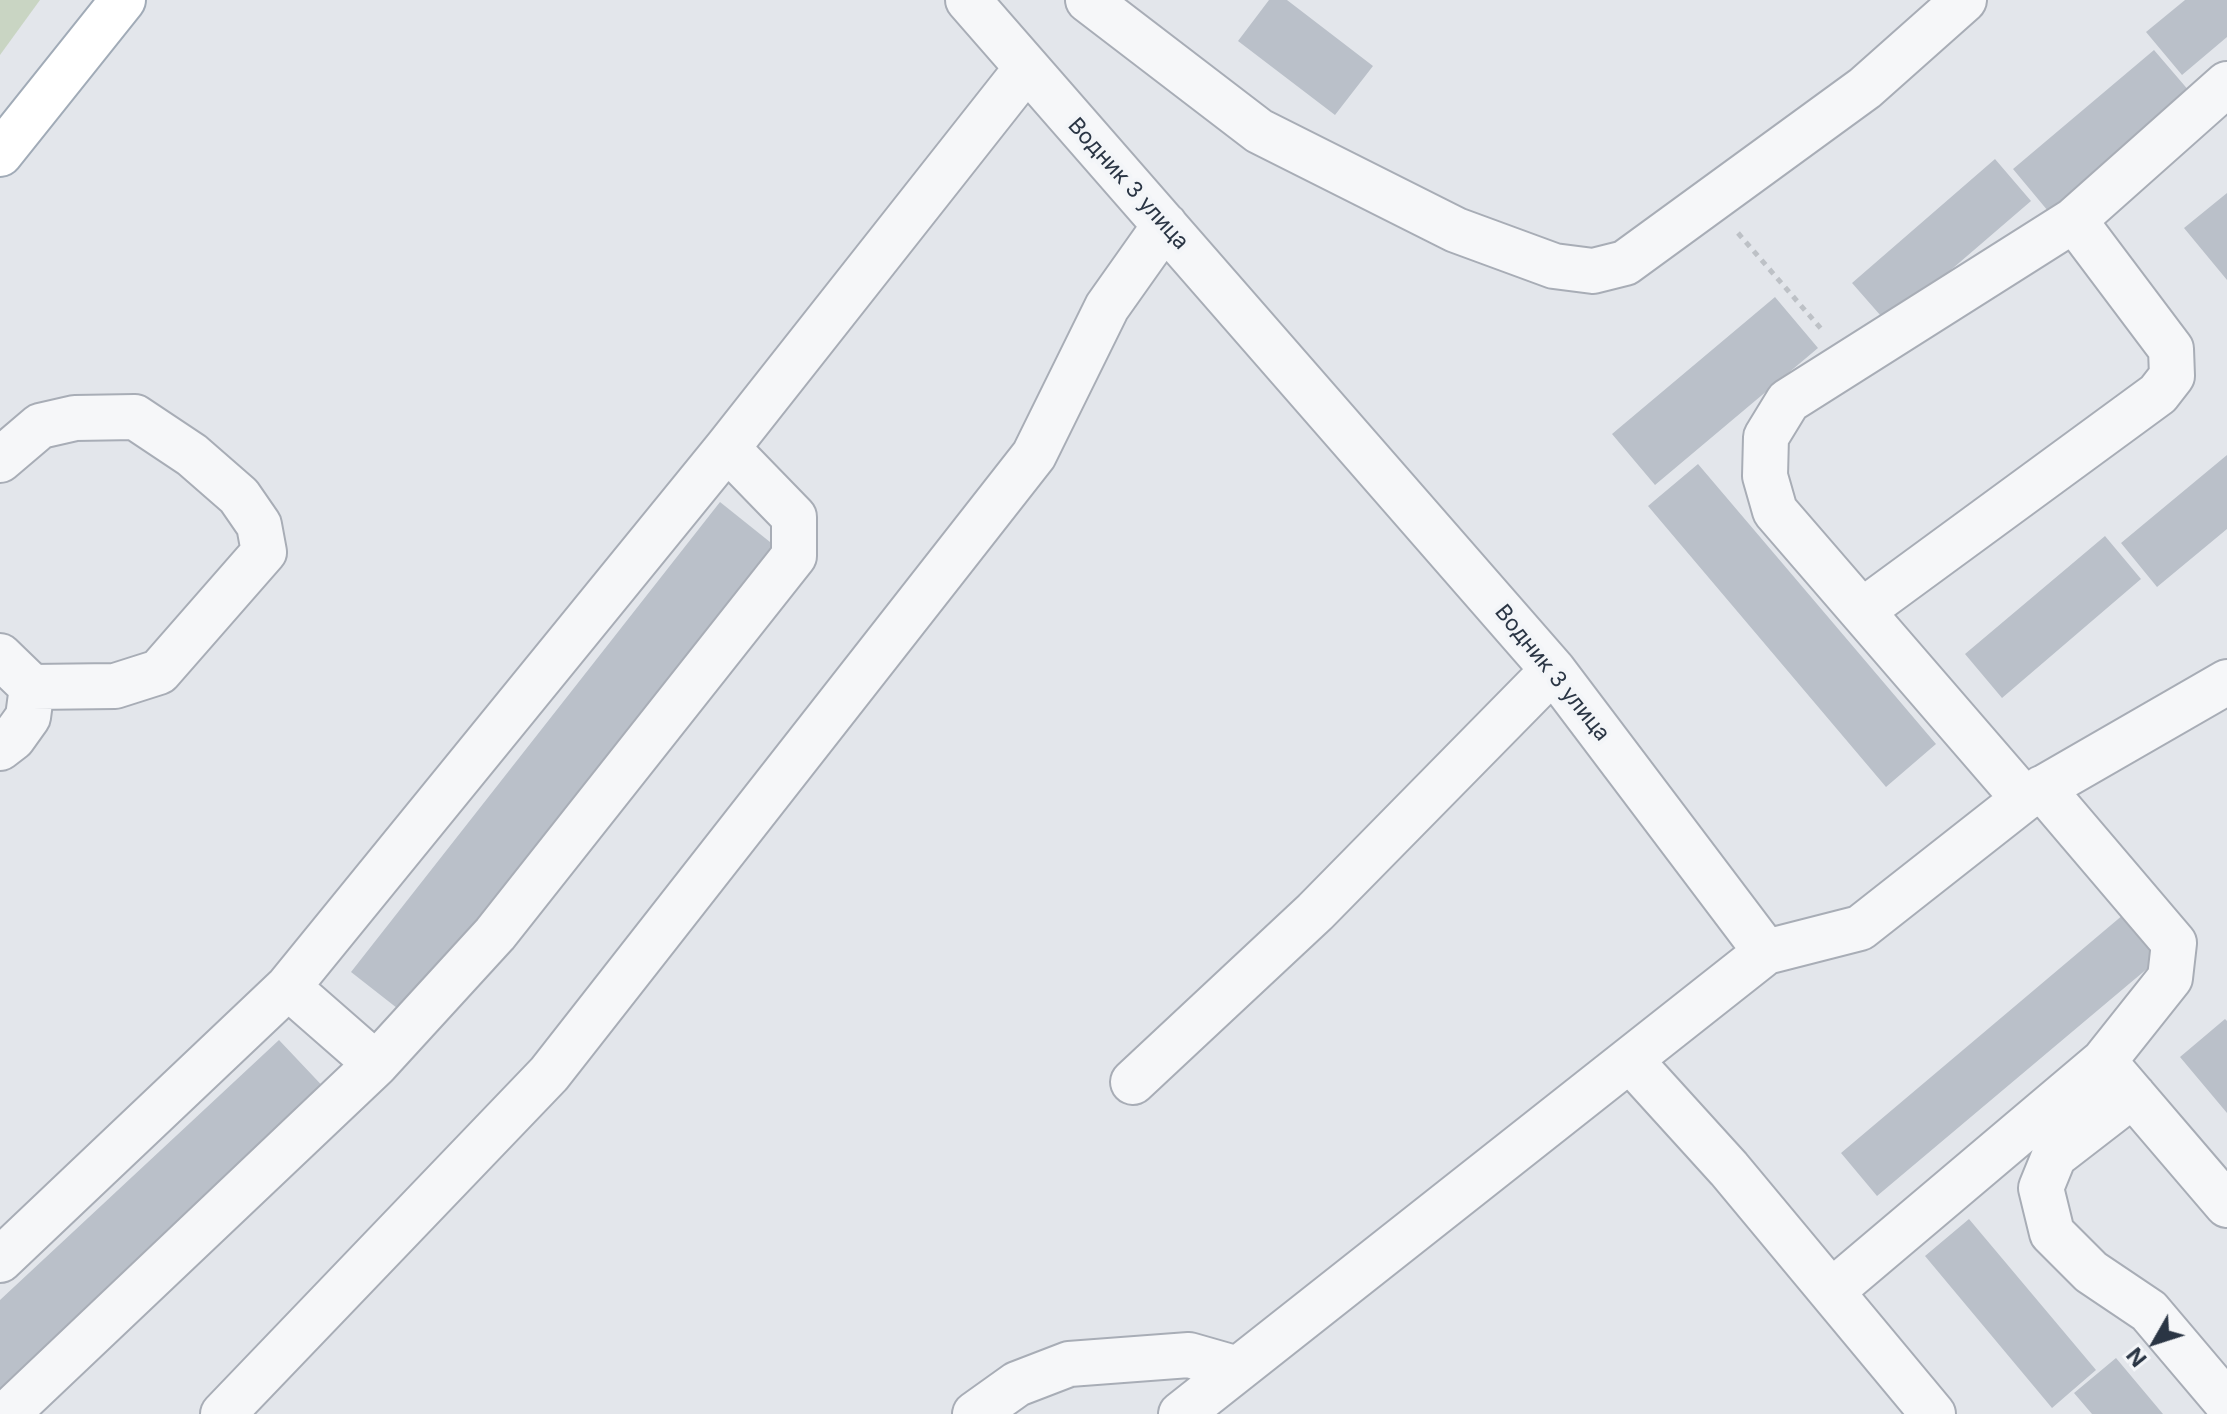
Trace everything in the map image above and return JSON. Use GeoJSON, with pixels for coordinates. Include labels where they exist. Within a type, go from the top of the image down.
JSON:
{"type":"FeatureCollection","features":[{"type":"Feature","properties":{"kind":"main road"},"geometry":{"type":"LineString","coordinates":[[0,154],[123,0]]}},
{"type":"Feature","properties":{"kind":"street","name":"Водник 3 улица"},"geometry":{"type":"LineString","coordinates":[[968,0],[1553,670],[1766,952]]}},
{"type":"Feature","properties":{"kind":"street"},"geometry":{"type":"LineString","coordinates":[[1088,0],[1259,131],[1456,230],[1554,266],[1593,271],[1625,263],[1865,88],[1964,0]]}},
{"type":"Feature","properties":{"kind":"street"},"geometry":{"type":"LineString","coordinates":[[0,1260],[288,987],[727,448],[1026,69]]}},
{"type":"Feature","properties":{"kind":"street"},"geometry":{"type":"LineString","coordinates":[[1832,1291],[2104,1061],[2170,978],[2174,943],[1862,611],[1775,511],[1765,476],[1766,437],[1788,401],[2074,220],[2227,84]]}},
{"type":"Feature","properties":{"kind":"street"},"geometry":{"type":"LineString","coordinates":[[1862,611],[2158,394],[2172,376],[2171,349],[2074,220]]}},
{"type":"Feature","properties":{"kind":"street"},"geometry":{"type":"LineString","coordinates":[[223,1414],[549,1074],[1034,455],[1107,307],[1165,225]]}},
{"type":"Feature","properties":{"kind":"street"},"geometry":{"type":"LineString","coordinates":[[0,460],[40,426],[75,418],[135,417],[192,455],[239,496],[259,525],[264,552],[159,672],[115,686],[32,687],[0,656]]}},
{"type":"Feature","properties":{"kind":"street"},"geometry":{"type":"LineString","coordinates":[[7,1414],[376,1064],[495,934],[794,556],[794,517],[727,448]]}},
{"type":"Feature","properties":{"kind":"street"},"geometry":{"type":"LineString","coordinates":[[1133,1082],[1315,912],[1553,670]]}},
{"type":"Feature","properties":{"kind":"street"},"geometry":{"type":"LineString","coordinates":[[1181,1414],[1766,952],[1860,928],[2033,794],[2227,682]]}},
{"type":"Feature","properties":{"kind":"street"},"geometry":{"type":"LineString","coordinates":[[0,748],[13,738],[28,717],[32,687]]}},
{"type":"Feature","properties":{"kind":"street"},"geometry":{"type":"LineString","coordinates":[[288,987],[376,1064]]}},
{"type":"Feature","properties":{"kind":"street"},"geometry":{"type":"LineString","coordinates":[[1630,1060],[1729,1169],[1933,1414]]}},
{"type":"Feature","properties":{"kind":"street"},"geometry":{"type":"LineString","coordinates":[[2104,1061],[2227,1205]]}},
{"type":"Feature","properties":{"kind":"street"},"geometry":{"type":"LineString","coordinates":[[2133,1095],[2054,1156],[2041,1188],[2052,1233],[2091,1272],[2149,1311],[2227,1403]]}},
{"type":"Feature","properties":{"kind":"street"},"geometry":{"type":"LineString","coordinates":[[975,1414],[1017,1384],[1069,1364],[1189,1355],[1238,1369]]}},
{"type":"Feature","properties":{"kind":"path"},"geometry":{"type":"LineString","coordinates":[[1710,201],[1850,362]]}},
{"type":"Feature","properties":{"kind":"green space"},"geometry":{"type":"Polygon","coordinates":[[[0,0],[40,0],[0,55],[0,0]]]}},
{"type":"Feature","properties":{"kind":"building"},"geometry":{"type":"Polygon","coordinates":[[[1269,0],[1287,0],[1373,66],[1335,115],[1238,41],[1269,0]]]}},
{"type":"Feature","properties":{"kind":"building"},"geometry":{"type":"Polygon","coordinates":[[[2185,0],[2227,0],[2227,37],[2182,75],[2146,32],[2185,0]]]}},
{"type":"Feature","properties":{"kind":"building"},"geometry":{"type":"Polygon","coordinates":[[[2154,50],[2190,92],[2048,211],[2013,169],[2154,50]]]}},
{"type":"Feature","properties":{"kind":"building"},"geometry":{"type":"Polygon","coordinates":[[[1995,159],[2031,201],[1888,324],[1852,283],[1995,159]]]}},
{"type":"Feature","properties":{"kind":"building"},"geometry":{"type":"Polygon","coordinates":[[[2227,193],[2227,280],[2184,228],[2227,193]]]}},
{"type":"Feature","properties":{"kind":"building"},"geometry":{"type":"Polygon","coordinates":[[[1775,297],[1818,348],[1655,485],[1612,434],[1775,297]]]}},
{"type":"Feature","properties":{"kind":"building"},"geometry":{"type":"Polygon","coordinates":[[[2227,455],[2227,529],[2157,587],[2121,543],[2227,455]]]}},
{"type":"Feature","properties":{"kind":"building"},"geometry":{"type":"Polygon","coordinates":[[[1698,464],[1936,744],[1886,787],[1648,506],[1698,464]]]}},
{"type":"Feature","properties":{"kind":"building"},"geometry":{"type":"Polygon","coordinates":[[[720,502],[780,550],[411,1019],[351,972],[720,502]]]}},
{"type":"Feature","properties":{"kind":"building"},"geometry":{"type":"Polygon","coordinates":[[[2105,536],[2141,579],[2002,698],[1965,654],[2105,536]]]}},
{"type":"Feature","properties":{"kind":"building"},"geometry":{"type":"Polygon","coordinates":[[[2130,909],[2167,952],[1877,1196],[1841,1153],[2130,909]]]}},
{"type":"Feature","properties":{"kind":"building"},"geometry":{"type":"Polygon","coordinates":[[[2225,1019],[2227,1021],[2227,1113],[2180,1057],[2225,1019]]]}},
{"type":"Feature","properties":{"kind":"building"},"geometry":{"type":"Polygon","coordinates":[[[279,1040],[331,1095],[0,1405],[0,1300],[279,1040]]]}},
{"type":"Feature","properties":{"kind":"building"},"geometry":{"type":"Polygon","coordinates":[[[1969,1219],[2096,1370],[2052,1408],[1925,1256],[1969,1219]]]}},
{"type":"Feature","properties":{"kind":"building"},"geometry":{"type":"Polygon","coordinates":[[[2116,1358],[2163,1414],[2092,1414],[2074,1393],[2116,1358]]]}}]}
